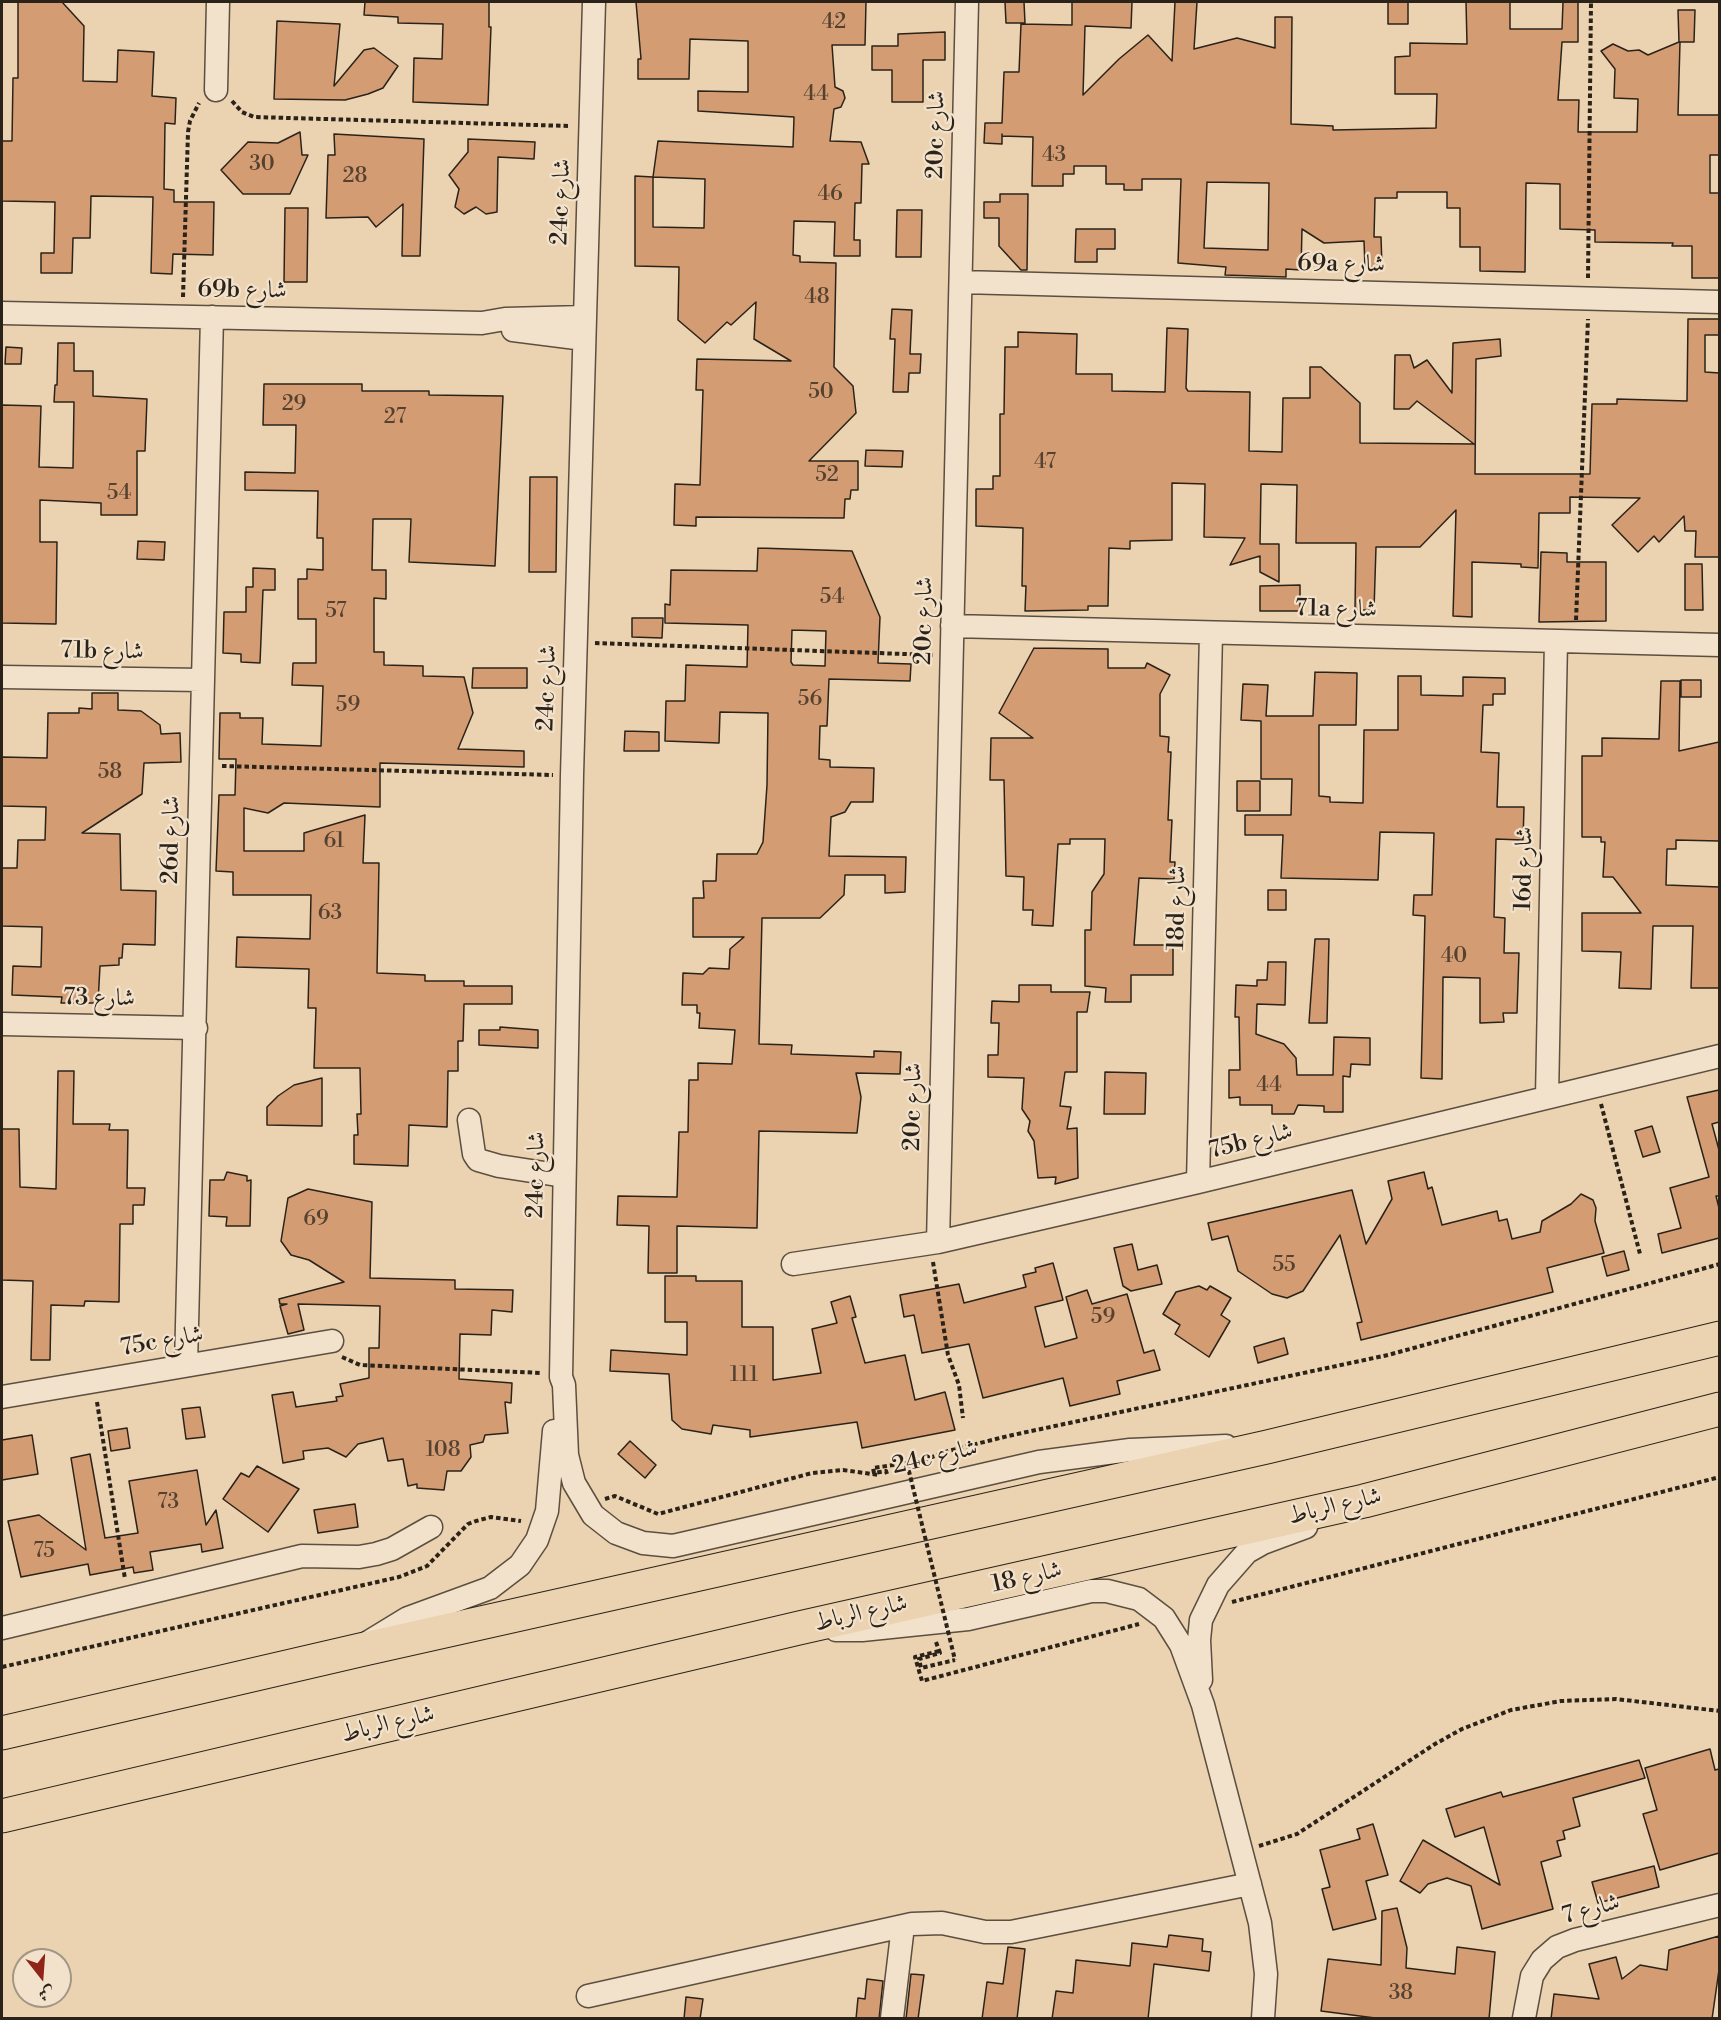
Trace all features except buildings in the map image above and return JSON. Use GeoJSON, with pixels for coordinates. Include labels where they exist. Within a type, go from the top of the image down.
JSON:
{"type":"FeatureCollection","features":[{"type":"Feature","properties":{"kind":"highway"},"geometry":{"type":"LineString","coordinates":[[2,1733],[360,1650],[1267,1447],[1719,1338]]}},
{"type":"Feature","properties":{"kind":"highway","name":"شارع الرباط"},"geometry":{"type":"LineString","coordinates":[[2,1816],[799,1628],[1364,1501],[1719,1408]]}},
{"type":"Feature","properties":{"kind":"street"},"geometry":{"type":"LineString","coordinates":[[216,84],[218,2]]}},
{"type":"Feature","properties":{"kind":"street","name":"24c شارع"},"geometry":{"type":"LineString","coordinates":[[594,2],[572,775],[561,1375],[564,1385],[565,1443],[574,1484],[592,1515],[616,1533],[643,1544],[673,1546],[1039,1462],[1130,1450],[1221,1446],[1267,1447]]}},
{"type":"Feature","properties":{"kind":"street","name":"20c شارع"},"geometry":{"type":"LineString","coordinates":[[934,1243],[967,2]]}},
{"type":"Feature","properties":{"kind":"street","name":"69a شارع"},"geometry":{"type":"LineString","coordinates":[[961,282],[1719,302]]}},
{"type":"Feature","properties":{"kind":"street","name":"69b شارع"},"geometry":{"type":"LineString","coordinates":[[2,313],[482,322],[505,319],[584,328]]}},
{"type":"Feature","properties":{"kind":"street","name":"26d شارع"},"geometry":{"type":"LineString","coordinates":[[186,1365],[212,317]]}},
{"type":"Feature","properties":{"kind":"street","name":"71a شارع"},"geometry":{"type":"LineString","coordinates":[[952,626],[1719,645]]}},
{"type":"Feature","properties":{"kind":"street","name":"18d شارع"},"geometry":{"type":"LineString","coordinates":[[1198,1182],[1211,634]]}},
{"type":"Feature","properties":{"kind":"street","name":"16d شارع"},"geometry":{"type":"LineString","coordinates":[[1547,1097],[1556,641]]}},
{"type":"Feature","properties":{"kind":"street","name":"71b شارع"},"geometry":{"type":"LineString","coordinates":[[2,677],[202,680]]}},
{"type":"Feature","properties":{"kind":"street","name":"شارع 73"},"geometry":{"type":"LineString","coordinates":[[2,1024],[196,1028]]}},
{"type":"Feature","properties":{"kind":"street","name":"75b شارع"},"geometry":{"type":"LineString","coordinates":[[793,1264],[934,1243],[1198,1182],[1719,1056]]}},
{"type":"Feature","properties":{"kind":"street"},"geometry":{"type":"LineString","coordinates":[[469,1120],[474,1154],[478,1160],[499,1166],[564,1176]]}},
{"type":"Feature","properties":{"kind":"street","name":"75c شارع"},"geometry":{"type":"LineString","coordinates":[[2,1396],[328,1341]]}},
{"type":"Feature","properties":{"kind":"street","name":"24c شارع"},"geometry":{"type":"LineString","coordinates":[[360,1650],[374,1637],[408,1618],[472,1596],[506,1578],[528,1555],[542,1525],[549,1497],[556,1385],[561,1375]]}},
{"type":"Feature","properties":{"kind":"street","name":"شارع 18"},"geometry":{"type":"LineString","coordinates":[[1203,1705],[1198,1640],[1201,1620],[1207,1604],[1231,1567],[1247,1552],[1271,1540],[1335,1517],[1364,1501]]}},
{"type":"Feature","properties":{"kind":"street"},"geometry":{"type":"LineString","coordinates":[[2,1628],[128,1600],[302,1556],[359,1557],[376,1554],[392,1549],[431,1527]]}},
{"type":"Feature","properties":{"kind":"street","name":"شارع 18"},"geometry":{"type":"LineString","coordinates":[[799,1628],[862,1630],[940,1623],[1091,1591],[1107,1591],[1139,1599],[1164,1618],[1181,1645],[1203,1705],[1250,1884],[1264,1949],[1266,1996],[1263,2019]]}},
{"type":"Feature","properties":{"kind":"street"},"geometry":{"type":"LineString","coordinates":[[588,1996],[903,1926],[942,1923],[985,1932],[1011,1932],[1250,1884]]}},
{"type":"Feature","properties":{"kind":"street","name":"شارع 7"},"geometry":{"type":"LineString","coordinates":[[1524,2019],[1532,1976],[1542,1960],[1557,1947],[1575,1940],[1719,1905]]}},
{"type":"Feature","properties":{"kind":"street"},"geometry":{"type":"LineString","coordinates":[[892,2019],[903,1926]]}},
{"type":"Feature","properties":{"kind":"path"},"geometry":{"type":"LineString","coordinates":[[182,316],[188,132],[195,110],[216,84],[242,112],[254,117],[592,127]]}},
{"type":"Feature","properties":{"kind":"path"},"geometry":{"type":"LineString","coordinates":[[577,643],[951,655]]}},
{"type":"Feature","properties":{"kind":"path"},"geometry":{"type":"LineString","coordinates":[[200,766],[572,775]]}},
{"type":"Feature","properties":{"kind":"path"},"geometry":{"type":"LineString","coordinates":[[1597,1086],[1640,1254]]}},
{"type":"Feature","properties":{"kind":"path"},"geometry":{"type":"LineString","coordinates":[[934,1243],[948,1355],[959,1385],[963,1418]]}},
{"type":"Feature","properties":{"kind":"path"},"geometry":{"type":"LineString","coordinates":[[592,1515],[605,1499],[615,1496],[658,1514],[812,1473],[843,1470],[874,1475],[887,1474],[948,1451],[1388,1355],[1719,1264]]}},
{"type":"Feature","properties":{"kind":"path"},"geometry":{"type":"LineString","coordinates":[[328,1341],[348,1361],[360,1365],[561,1375]]}},
{"type":"Feature","properties":{"kind":"path"},"geometry":{"type":"LineString","coordinates":[[93,1381],[128,1600]]}},
{"type":"Feature","properties":{"kind":"path"},"geometry":{"type":"LineString","coordinates":[[887,1474],[886,1471],[874,1473],[873,1468],[907,1463],[956,1660],[921,1668],[919,1659],[939,1652],[915,1657],[922,1681],[1164,1618]]}},
{"type":"Feature","properties":{"kind":"path"},"geometry":{"type":"LineString","coordinates":[[1207,1604],[1226,1604],[1719,1478]]}},
{"type":"Feature","properties":{"kind":"path"},"geometry":{"type":"LineString","coordinates":[[2,1667],[414,1573],[427,1566],[468,1524],[484,1518],[498,1517],[542,1525]]}},
{"type":"Feature","properties":{"kind":"path"},"geometry":{"type":"LineString","coordinates":[[1241,1851],[1297,1834],[1435,1744],[1462,1729],[1510,1710],[1561,1701],[1616,1699],[1719,1711]]}}]}
